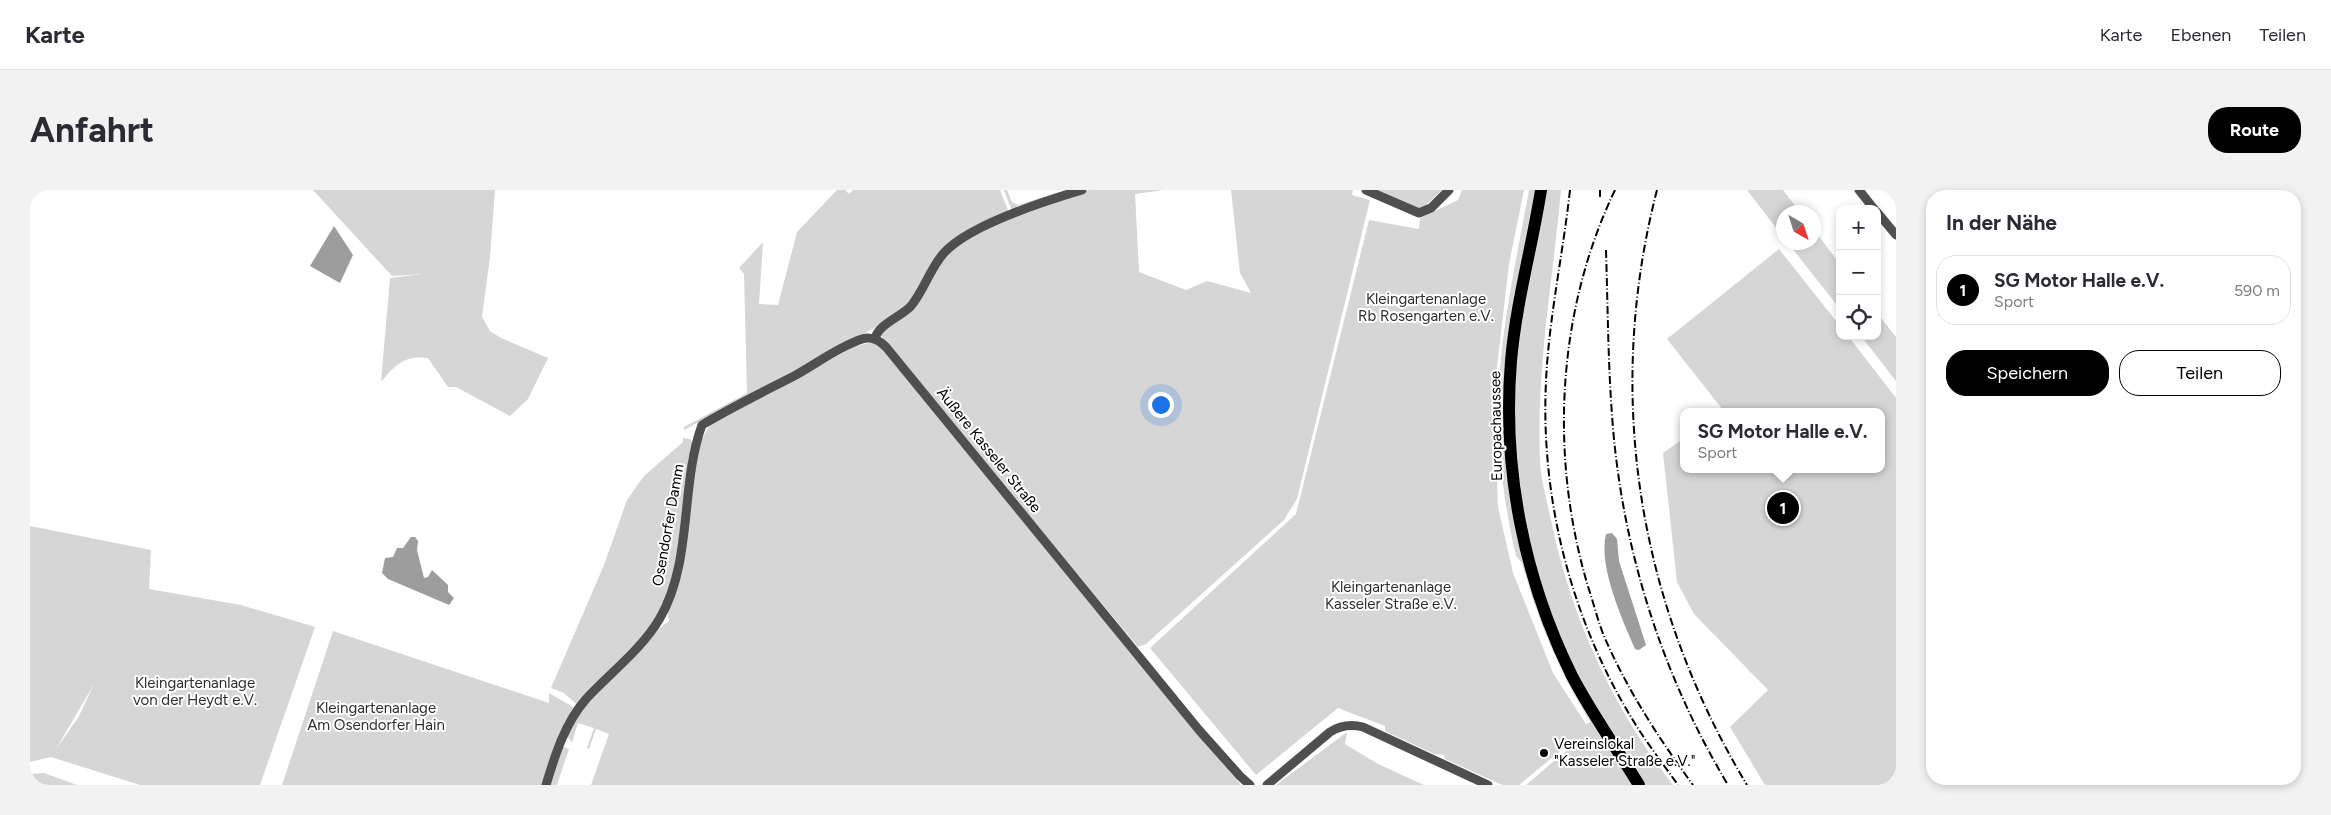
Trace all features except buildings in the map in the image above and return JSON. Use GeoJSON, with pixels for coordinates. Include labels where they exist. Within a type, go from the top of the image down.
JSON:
{"type":"FeatureCollection","features":[{"type":"Feature","properties":{"kind":"main road","name":"Europachaussee"},"geometry":{"type":"LineString","coordinates":[[1541,190],[1519,302],[1511,360],[1510,447],[1516,499],[1531,569],[1555,637],[1582,694],[1639,785]]}},
{"type":"Feature","properties":{"kind":"street"},"geometry":{"type":"LineString","coordinates":[[875,339],[878,331],[912,305],[944,253],[958,240],[1011,214],[1082,190]]}},
{"type":"Feature","properties":{"kind":"street"},"geometry":{"type":"LineString","coordinates":[[1366,190],[1419,213],[1432,208],[1449,190]]}},
{"type":"Feature","properties":{"kind":"street"},"geometry":{"type":"LineString","coordinates":[[1859,190],[1871,205]]}},
{"type":"Feature","properties":{"kind":"street"},"geometry":{"type":"LineString","coordinates":[[1881,217],[1896,235]]}},
{"type":"Feature","properties":{"kind":"street","name":"Osendorfer Damm"},"geometry":{"type":"LineString","coordinates":[[546,785],[558,748],[579,709],[651,632],[669,600],[677,570],[694,460],[702,425],[726,410],[862,339],[875,339]]}},
{"type":"Feature","properties":{"kind":"street","name":"Äußere Kasseler Straße"},"geometry":{"type":"LineString","coordinates":[[875,339],[886,346],[1200,730],[1250,785]]}},
{"type":"Feature","properties":{"kind":"street"},"geometry":{"type":"LineString","coordinates":[[1267,785],[1330,732],[1341,726],[1363,727],[1488,785]]}},
{"type":"Feature","properties":{"kind":"green space"},"geometry":{"type":"Polygon","coordinates":[[[313,190],[495,190],[490,257],[482,317],[490,331],[501,338],[548,358],[528,399],[510,416],[456,387],[448,387],[428,358],[420,357],[401,362],[381,382],[390,278],[422,274],[392,276],[313,190]]]}},
{"type":"Feature","properties":{"kind":"green space"},"geometry":{"type":"Polygon","coordinates":[[[837,190],[845,190],[849,194],[853,190],[1000,190],[1008,210],[1007,213],[957,238],[907,306],[878,326],[684,430],[684,427],[747,393],[744,274],[739,268],[763,242],[759,304],[778,305],[797,232],[837,190]]]}},
{"type":"Feature","properties":{"kind":"green space"},"geometry":{"type":"Polygon","coordinates":[[[1004,190],[1007,190],[1012,202],[1018,205],[1065,190],[1071,190],[1013,210],[1004,190]]]}},
{"type":"Feature","properties":{"kind":"green space"},"geometry":{"type":"Polygon","coordinates":[[[1090,190],[1164,190],[1135,194],[1139,272],[1186,290],[1207,281],[1251,293],[1240,273],[1231,190],[1353,190],[1352,195],[1370,200],[1297,499],[1284,520],[1146,644],[1138,647],[882,337],[881,333],[897,320],[949,251],[977,233],[1048,203],[1090,190]]]}},
{"type":"Feature","properties":{"kind":"green space"},"geometry":{"type":"Polygon","coordinates":[[[1372,190],[1442,190],[1423,208],[1417,208],[1372,190]]]}},
{"type":"Feature","properties":{"kind":"green space","name":"Kleingartenanlage Kasseler Straße e.V."},"geometry":{"type":"Polygon","coordinates":[[[1462,190],[1524,190],[1509,264],[1494,392],[1498,507],[1513,573],[1553,673],[1586,724],[1590,722],[1569,684],[1551,644],[1535,604],[1522,563],[1516,556],[1505,501],[1501,464],[1498,409],[1501,354],[1529,190],[1537,190],[1506,380],[1535,596],[1635,785],[1526,785],[1567,750],[1565,747],[1519,785],[1502,785],[1445,759],[1444,755],[1434,754],[1385,731],[1385,726],[1338,708],[1256,775],[1150,648],[1296,514],[1369,220],[1419,229],[1420,218],[1458,200],[1462,190]]]}},
{"type":"Feature","properties":{"kind":"green space"},"geometry":{"type":"Polygon","coordinates":[[[1545,190],[1561,190],[1540,393],[1540,461],[1544,490],[1559,556],[1582,626],[1613,692],[1631,724],[1673,785],[1644,785],[1586,694],[1550,615],[1521,509],[1513,401],[1520,317],[1545,190]]]}},
{"type":"Feature","properties":{"kind":"green space"},"geometry":{"type":"Polygon","coordinates":[[[1747,190],[1783,190],[1795,205],[1776,205],[1776,228],[1747,190]]]}},
{"type":"Feature","properties":{"kind":"green space"},"geometry":{"type":"Polygon","coordinates":[[[1821,239],[1836,259],[1836,304],[1794,250],[1821,250],[1821,239]]]}},
{"type":"Feature","properties":{"kind":"green space"},"geometry":{"type":"Polygon","coordinates":[[[1780,250],[1836,321],[1836,340],[1851,340],[1896,398],[1896,785],[1765,785],[1730,727],[1768,690],[1694,614],[1677,582],[1663,453],[1680,441],[1680,473],[1885,473],[1885,408],[1721,408],[1667,339],[1780,250]]]}},
{"type":"Feature","properties":{"kind":"green space"},"geometry":{"type":"Polygon","coordinates":[[[1881,318],[1896,337],[1896,381],[1864,340],[1881,340],[1881,318]]]}},
{"type":"Feature","properties":{"kind":"green space"},"geometry":{"type":"Polygon","coordinates":[[[873,342],[881,347],[1241,785],[591,785],[609,734],[596,729],[589,749],[587,748],[594,728],[578,723],[572,743],[567,736],[582,708],[653,633],[669,621],[667,610],[699,445],[711,423],[856,346],[873,342]]]}},
{"type":"Feature","properties":{"kind":"green space"},"geometry":{"type":"Polygon","coordinates":[[[683,438],[690,439],[693,444],[688,459],[689,467],[678,556],[663,606],[656,620],[637,646],[579,704],[575,703],[564,693],[551,688],[604,565],[627,500],[644,476],[683,442],[683,438]]]}},
{"type":"Feature","properties":{"kind":"green space","name":"Kleingartenanlage von der Heydt e.V."},"geometry":{"type":"Polygon","coordinates":[[[30,526],[151,550],[149,589],[241,605],[315,627],[260,785],[140,785],[51,757],[30,762],[30,526]],[[94,684],[56,749],[78,718],[94,684]]]}},
{"type":"Feature","properties":{"kind":"green space","name":"Kleingartenanlage Am Osendorfer Hain"},"geometry":{"type":"Polygon","coordinates":[[[333,631],[549,703],[549,693],[573,707],[575,709],[544,785],[282,785],[333,631]]]}},
{"type":"Feature","properties":{"kind":"green space"},"geometry":{"type":"Polygon","coordinates":[[[1347,732],[1345,744],[1378,764],[1424,785],[1276,785],[1347,732]]]}},
{"type":"Feature","properties":{"kind":"green space"},"geometry":{"type":"Polygon","coordinates":[[[564,747],[569,749],[557,785],[548,785],[560,749],[564,747]]]}},
{"type":"Feature","properties":{"kind":"green space"},"geometry":{"type":"Polygon","coordinates":[[[44,773],[77,785],[30,785],[30,774],[44,773]]]}},
{"type":"Feature","properties":{"kind":"shaded area"},"geometry":{"type":"Polygon","coordinates":[[[334,226],[353,255],[340,283],[310,266],[334,226]]]}},
{"type":"Feature","properties":{"kind":"shaded area"},"geometry":{"type":"Polygon","coordinates":[[[1612,533],[1617,539],[1619,561],[1646,645],[1639,650],[1635,649],[1608,577],[1604,547],[1606,534],[1612,533]]]}},
{"type":"Feature","properties":{"kind":"shaded area"},"geometry":{"type":"Polygon","coordinates":[[[411,537],[415,537],[418,541],[417,550],[424,578],[428,577],[432,570],[448,585],[448,592],[454,598],[449,605],[388,579],[382,573],[385,558],[393,557],[397,548],[403,548],[411,537]]]}},
{"type":"Feature","properties":{"kind":"railway"},"geometry":{"type":"LineString","coordinates":[[1570,190],[1550,333],[1546,381],[1549,473],[1556,519],[1566,564],[1580,609],[1597,652],[1617,693],[1641,733],[1678,785]]}},
{"type":"Feature","properties":{"kind":"railway"},"geometry":{"type":"LineString","coordinates":[[1600,190],[1600,197]]}},
{"type":"Feature","properties":{"kind":"railway"},"geometry":{"type":"LineString","coordinates":[[1615,190],[1595,238],[1580,288],[1570,339],[1565,391],[1564,443],[1569,495],[1578,546],[1598,620],[1605,637],[1625,680],[1646,716],[1693,785]]}},
{"type":"Feature","properties":{"kind":"railway"},"geometry":{"type":"LineString","coordinates":[[1657,190],[1641,267],[1633,344],[1633,421],[1641,496],[1657,571],[1680,644],[1710,716],[1747,785]]}},
{"type":"Feature","properties":{"kind":"railway"},"geometry":{"type":"LineString","coordinates":[[1606,250],[1612,415],[1620,485],[1628,530],[1639,574],[1667,662],[1685,704],[1728,785]]}},
{"type":"Feature","properties":{"kind":"place","name":"SG Motor Halle e.V."},"geometry":{"type":"Point","coordinates":[1783,508]}},
{"type":"Feature","properties":{"kind":"place","name":"Vereinslokal \"Kasseler Straße e.V.\""},"geometry":{"type":"Point","coordinates":[1544,753]}},
{"type":"Feature","properties":{"kind":"park label","name":"Kleingartenanlage Rb Rosengarten e.V."},"geometry":{"type":"Point","coordinates":[1426,308]}}]}
